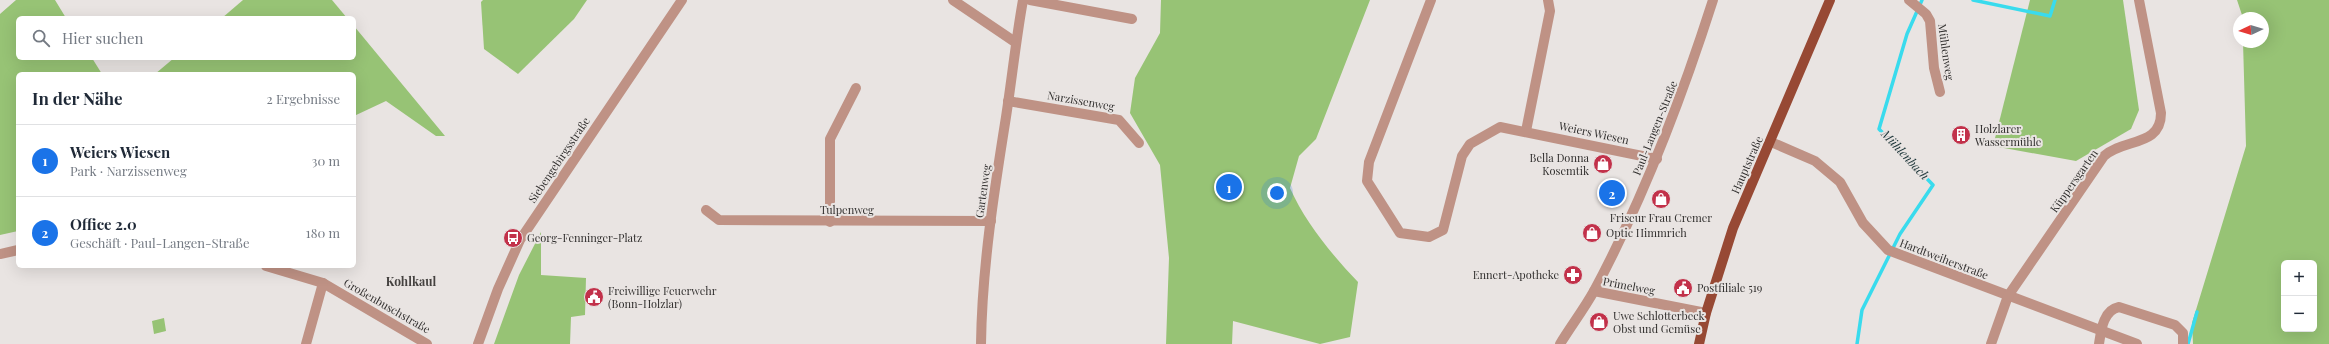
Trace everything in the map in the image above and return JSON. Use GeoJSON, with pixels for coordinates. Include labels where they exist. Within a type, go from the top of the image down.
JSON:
{"type":"FeatureCollection","features":[{"type":"Feature","properties":{"kind":"main road","name":"Hauptstraße"},"geometry":{"type":"LineString","coordinates":[[1699,344],[1706,313],[1733,228],[1771,142],[1830,0]]}},
{"type":"Feature","properties":{"kind":"street","name":"Siebengebirgsstraße"},"geometry":{"type":"LineString","coordinates":[[478,344],[498,289],[520,240],[682,0]]}},
{"type":"Feature","properties":{"kind":"street"},"geometry":{"type":"LineString","coordinates":[[953,0],[1015,42]]}},
{"type":"Feature","properties":{"kind":"street","name":"Gartenweg"},"geometry":{"type":"LineString","coordinates":[[981,344],[981,319],[991,221],[1015,42],[1023,0]]}},
{"type":"Feature","properties":{"kind":"street"},"geometry":{"type":"LineString","coordinates":[[1030,0],[1132,19]]}},
{"type":"Feature","properties":{"kind":"street","name":"Weiers Wiesen"},"geometry":{"type":"LineString","coordinates":[[1431,0],[1369,162],[1367,181],[1400,233],[1428,237],[1443,230],[1462,156],[1470,144],[1500,127],[1526,131],[1657,159]]}},
{"type":"Feature","properties":{"kind":"street"},"geometry":{"type":"LineString","coordinates":[[1526,131],[1550,11],[1548,0]]}},
{"type":"Feature","properties":{"kind":"street","name":"Paul-Langen-Straße"},"geometry":{"type":"LineString","coordinates":[[1560,344],[1594,291],[1657,159],[1687,81],[1713,0]]}},
{"type":"Feature","properties":{"kind":"street","name":"Mühlenweg"},"geometry":{"type":"LineString","coordinates":[[1910,0],[1926,14],[1930,21],[1934,68],[1940,92]]}},
{"type":"Feature","properties":{"kind":"street","name":"Küppersgarten"},"geometry":{"type":"LineString","coordinates":[[1991,344],[2008,296],[2104,156],[2119,146],[2151,137],[2160,126],[2161,113],[2139,0]]}},
{"type":"Feature","properties":{"kind":"street"},"geometry":{"type":"LineString","coordinates":[[830,222],[830,139],[856,88]]}},
{"type":"Feature","properties":{"kind":"street","name":"Narzissenweg"},"geometry":{"type":"LineString","coordinates":[[1008,101],[1119,120],[1139,143]]}},
{"type":"Feature","properties":{"kind":"street","name":"Hardtweiherstraße"},"geometry":{"type":"LineString","coordinates":[[1771,142],[1815,161],[1840,182],[1863,223],[1881,244],[1897,254],[2137,344]]}},
{"type":"Feature","properties":{"kind":"street","name":"Tulpenweg"},"geometry":{"type":"LineString","coordinates":[[706,210],[719,220],[830,222],[991,221]]}},
{"type":"Feature","properties":{"kind":"street"},"geometry":{"type":"LineString","coordinates":[[0,254],[16,250]]}},
{"type":"Feature","properties":{"kind":"street","name":"Großenbuschstraße"},"geometry":{"type":"LineString","coordinates":[[273,268],[323,283],[428,344]]}},
{"type":"Feature","properties":{"kind":"street"},"geometry":{"type":"LineString","coordinates":[[306,344],[323,283]]}},
{"type":"Feature","properties":{"kind":"street","name":"Primelweg"},"geometry":{"type":"LineString","coordinates":[[1594,291],[1706,313]]}},
{"type":"Feature","properties":{"kind":"street"},"geometry":{"type":"LineString","coordinates":[[2099,344],[2103,322],[2115,308],[2122,308],[2175,325],[2183,333],[2183,344]]}},
{"type":"Feature","properties":{"kind":"green space"},"geometry":{"type":"Polygon","coordinates":[[[16,0],[55,0],[65,16],[16,16],[16,60],[93,60],[101,72],[16,72],[16,231],[0,235],[0,14],[16,0]]]}},
{"type":"Feature","properties":{"kind":"green space"},"geometry":{"type":"Polygon","coordinates":[[[243,0],[332,0],[345,16],[224,16],[243,0]]]}},
{"type":"Feature","properties":{"kind":"green space"},"geometry":{"type":"Polygon","coordinates":[[[483,0],[587,0],[574,19],[518,74],[484,49],[481,2],[483,0]]]}},
{"type":"Feature","properties":{"kind":"green space"},"geometry":{"type":"Polygon","coordinates":[[[1161,0],[1370,0],[1316,139],[1299,156],[1290,188],[1311,226],[1358,282],[1350,337],[1320,344],[1233,321],[1232,344],[1166,344],[1169,258],[1160,165],[1130,113],[1135,78],[1160,33],[1161,0]]]}},
{"type":"Feature","properties":{"kind":"green space"},"geometry":{"type":"Polygon","coordinates":[[[2030,0],[2123,0],[2139,110],[2131,129],[2076,161],[1993,146],[2030,0]]]}},
{"type":"Feature","properties":{"kind":"green space"},"geometry":{"type":"Polygon","coordinates":[[[2237,0],[2329,0],[2329,344],[2193,344],[2192,323],[2246,146],[2243,48],[2269,48],[2269,12],[2241,12],[2237,0]]]}},
{"type":"Feature","properties":{"kind":"green space"},"geometry":{"type":"Polygon","coordinates":[[[356,28],[445,136],[436,136],[386,101],[356,115],[356,72],[157,72],[172,60],[356,60],[356,28]]]}},
{"type":"Feature","properties":{"kind":"green space","name":"Georg-Fenninger-Platz"},"geometry":{"type":"Polygon","coordinates":[[[541,232],[541,275],[586,278],[585,315],[571,317],[570,344],[494,344],[519,275],[541,232]]]}},
{"type":"Feature","properties":{"kind":"green space"},"geometry":{"type":"Polygon","coordinates":[[[164,318],[166,331],[154,334],[152,321],[164,318]]]}},
{"type":"Feature","properties":{"kind":"waterway","name":"Mühlenbach"},"geometry":{"type":"LineString","coordinates":[[1857,344],[1862,310],[1900,234],[1933,185],[1879,129],[1907,34],[1922,0]]}},
{"type":"Feature","properties":{"kind":"waterway","name":"Mühlenbach"},"geometry":{"type":"LineString","coordinates":[[1973,0],[2050,16],[2055,0]]}},
{"type":"Feature","properties":{"kind":"waterway"},"geometry":{"type":"LineString","coordinates":[[2188,344],[2197,312]]}},
{"type":"Feature","properties":{"kind":"place","name":"Holzlarer Wassermühle"},"geometry":{"type":"Point","coordinates":[1961,135]}},
{"type":"Feature","properties":{"kind":"place","name":"Bella Donna Kosemtik"},"geometry":{"type":"Point","coordinates":[1603,164]}},
{"type":"Feature","properties":{"kind":"place","name":"Weiers Wiesen"},"geometry":{"type":"Point","coordinates":[1229,187]}},
{"type":"Feature","properties":{"kind":"place","name":"Office 2.0"},"geometry":{"type":"Point","coordinates":[1612,193]}},
{"type":"Feature","properties":{"kind":"place","name":"Friseur Frau Cremer"},"geometry":{"type":"Point","coordinates":[1661,199]}},
{"type":"Feature","properties":{"kind":"place","name":"Optic Himmrich"},"geometry":{"type":"Point","coordinates":[1592,233]}},
{"type":"Feature","properties":{"kind":"place","name":"Georg-Fenninger-Platz"},"geometry":{"type":"Point","coordinates":[513,238]}},
{"type":"Feature","properties":{"kind":"place","name":"Ennert-Apotheke"},"geometry":{"type":"Point","coordinates":[1573,275]}},
{"type":"Feature","properties":{"kind":"place","name":"Postfiliale 519"},"geometry":{"type":"Point","coordinates":[1683,288]}},
{"type":"Feature","properties":{"kind":"place","name":"Freiwillige Feuerwehr (Bonn-Holzlar)"},"geometry":{"type":"Point","coordinates":[594,297]}},
{"type":"Feature","properties":{"kind":"place","name":"Uwe Schlotterbeck Obst und Gemüse"},"geometry":{"type":"Point","coordinates":[1599,322]}},
{"type":"Feature","properties":{"kind":"district","name":"Kohlkaul"},"geometry":{"type":"Point","coordinates":[411,282]}}]}
